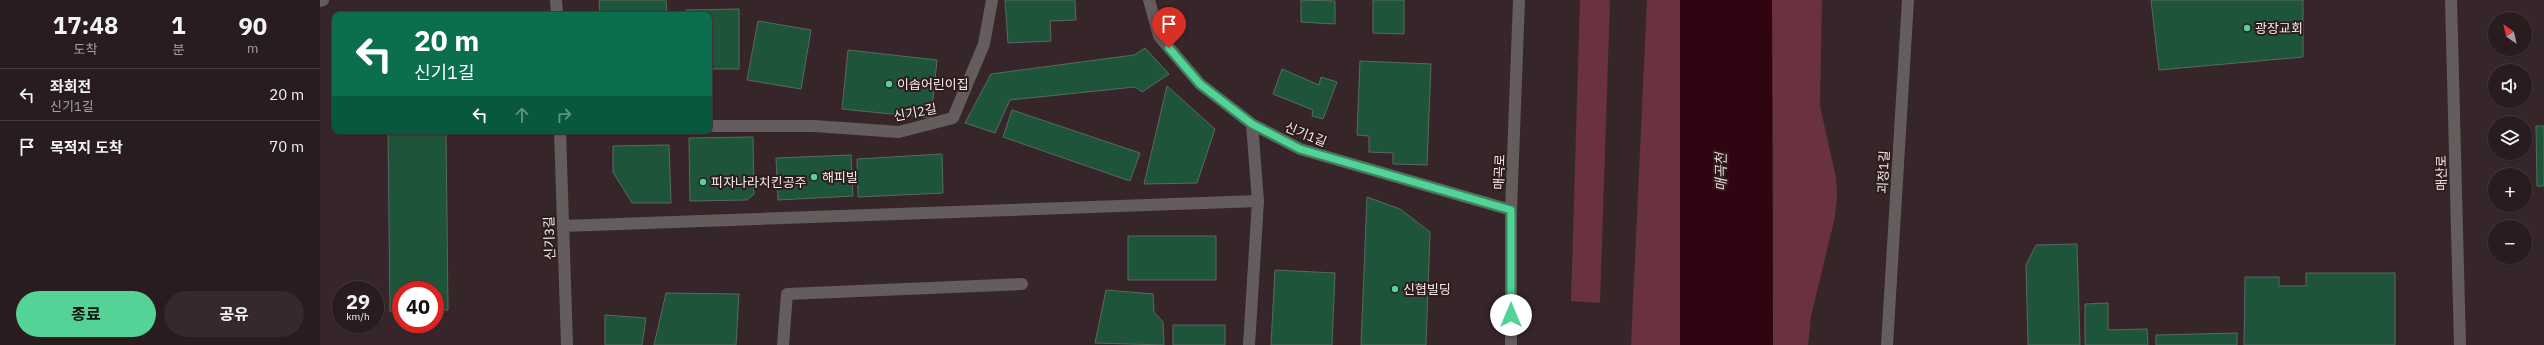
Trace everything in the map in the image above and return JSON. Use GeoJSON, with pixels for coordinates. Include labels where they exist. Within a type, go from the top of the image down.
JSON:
{"type":"FeatureCollection","features":[{"type":"Feature","properties":{"kind":"street"},"geometry":{"type":"LineString","coordinates":[[556,0],[557,12]]}},
{"type":"Feature","properties":{"kind":"street","name":"신기2길"},"geometry":{"type":"LineString","coordinates":[[712,126],[814,126],[898,132],[953,118],[984,44],[992,0]]}},
{"type":"Feature","properties":{"kind":"street","name":"신기1길"},"geometry":{"type":"LineString","coordinates":[[1149,0],[1159,36],[1200,84],[1252,124],[1300,149],[1511,210]]}},
{"type":"Feature","properties":{"kind":"street","name":"매곡로"},"geometry":{"type":"LineString","coordinates":[[1511,345],[1511,210],[1519,0]]}},
{"type":"Feature","properties":{"kind":"street","name":"괴정1길"},"geometry":{"type":"LineString","coordinates":[[1887,345],[1908,0]]}},
{"type":"Feature","properties":{"kind":"street","name":"매산로"},"geometry":{"type":"LineString","coordinates":[[2451,0],[2460,345]]}},
{"type":"Feature","properties":{"kind":"street"},"geometry":{"type":"LineString","coordinates":[[1249,345],[1258,201],[1252,124]]}},
{"type":"Feature","properties":{"kind":"street","name":"신기3길"},"geometry":{"type":"LineString","coordinates":[[560,134],[567,345]]}},
{"type":"Feature","properties":{"kind":"street"},"geometry":{"type":"LineString","coordinates":[[563,226],[1258,201]]}},
{"type":"Feature","properties":{"kind":"street"},"geometry":{"type":"LineString","coordinates":[[783,345],[787,294],[1022,284]]}},
{"type":"Feature","properties":{"kind":"shaded area"},"geometry":{"type":"Polygon","coordinates":[[[1580,0],[1610,0],[1600,303],[1571,301],[1580,0]]]}},
{"type":"Feature","properties":{"kind":"shaded area"},"geometry":{"type":"Polygon","coordinates":[[[1647,0],[1680,0],[1680,345],[1631,345],[1647,0]]]}},
{"type":"Feature","properties":{"kind":"shaded area"},"geometry":{"type":"Polygon","coordinates":[[[1772,0],[1822,0],[1820,106],[1836,178],[1837,196],[1835,217],[1811,316],[1808,345],[1773,345],[1772,0]]]}},
{"type":"Feature","properties":{"kind":"water","name":"매곡천"},"geometry":{"type":"Polygon","coordinates":[[[1680,0],[1772,0],[1773,345],[1680,345],[1680,0]]]}},
{"type":"Feature","properties":{"kind":"building"},"geometry":{"type":"Polygon","coordinates":[[[599,0],[666,0],[667,12],[600,12],[599,0]]]}},
{"type":"Feature","properties":{"kind":"building"},"geometry":{"type":"Polygon","coordinates":[[[1005,0],[1075,0],[1076,20],[1050,21],[1051,41],[1008,43],[1005,0]]]}},
{"type":"Feature","properties":{"kind":"building"},"geometry":{"type":"Polygon","coordinates":[[[1301,0],[1335,1],[1335,24],[1301,22],[1301,0]]]}},
{"type":"Feature","properties":{"kind":"building"},"geometry":{"type":"Polygon","coordinates":[[[1373,0],[1404,0],[1404,34],[1373,33],[1373,0]]]}},
{"type":"Feature","properties":{"kind":"building"},"geometry":{"type":"Polygon","coordinates":[[[2151,0],[2303,0],[2303,57],[2159,70],[2151,0]]]}},
{"type":"Feature","properties":{"kind":"building"},"geometry":{"type":"Polygon","coordinates":[[[739,9],[739,69],[712,69],[712,12],[686,12],[686,10],[739,9]]]}},
{"type":"Feature","properties":{"kind":"building"},"geometry":{"type":"Polygon","coordinates":[[[758,21],[811,30],[801,89],[747,80],[758,21]]]}},
{"type":"Feature","properties":{"kind":"building"},"geometry":{"type":"Polygon","coordinates":[[[1145,48],[1169,74],[1142,92],[1135,87],[1010,100],[995,133],[965,123],[991,74],[1134,55],[1145,48]]]}},
{"type":"Feature","properties":{"kind":"building","name":"이솝어린이집"},"geometry":{"type":"Polygon","coordinates":[[[848,50],[937,60],[931,118],[842,109],[848,50]]]}},
{"type":"Feature","properties":{"kind":"building"},"geometry":{"type":"Polygon","coordinates":[[[1360,61],[1431,64],[1427,165],[1393,164],[1393,153],[1369,152],[1369,136],[1357,135],[1360,61]]]}},
{"type":"Feature","properties":{"kind":"building"},"geometry":{"type":"Polygon","coordinates":[[[1282,69],[1319,85],[1321,77],[1337,82],[1323,119],[1312,116],[1313,110],[1273,94],[1282,69]]]}},
{"type":"Feature","properties":{"kind":"building"},"geometry":{"type":"Polygon","coordinates":[[[1167,86],[1215,129],[1197,183],[1144,184],[1167,86]]]}},
{"type":"Feature","properties":{"kind":"building"},"geometry":{"type":"Polygon","coordinates":[[[1012,110],[1140,153],[1130,181],[1003,137],[1012,110]]]}},
{"type":"Feature","properties":{"kind":"building"},"geometry":{"type":"Polygon","coordinates":[[[2536,126],[2544,126],[2544,186],[2537,186],[2536,126]]]}},
{"type":"Feature","properties":{"kind":"building"},"geometry":{"type":"Polygon","coordinates":[[[388,134],[446,134],[448,310],[444,310],[444,281],[392,281],[392,311],[390,311],[388,134]]]}},
{"type":"Feature","properties":{"kind":"building"},"geometry":{"type":"Polygon","coordinates":[[[753,137],[754,194],[747,200],[690,201],[689,138],[753,137]]]}},
{"type":"Feature","properties":{"kind":"building"},"geometry":{"type":"Polygon","coordinates":[[[669,145],[671,203],[632,203],[613,172],[613,146],[669,145]]]}},
{"type":"Feature","properties":{"kind":"building"},"geometry":{"type":"Polygon","coordinates":[[[942,154],[943,193],[858,197],[857,159],[942,154]]]}},
{"type":"Feature","properties":{"kind":"building","name":"해피빌"},"geometry":{"type":"Polygon","coordinates":[[[851,155],[853,196],[778,200],[776,158],[851,155]]]}},
{"type":"Feature","properties":{"kind":"building","name":"신협빌딩"},"geometry":{"type":"Polygon","coordinates":[[[1367,197],[1400,209],[1430,232],[1426,345],[1361,345],[1367,197]]]}},
{"type":"Feature","properties":{"kind":"building"},"geometry":{"type":"Polygon","coordinates":[[[1128,236],[1216,236],[1216,280],[1128,280],[1128,236]]]}},
{"type":"Feature","properties":{"kind":"building"},"geometry":{"type":"Polygon","coordinates":[[[2077,244],[2080,345],[2028,345],[2026,265],[2036,245],[2077,244]]]}},
{"type":"Feature","properties":{"kind":"building"},"geometry":{"type":"Polygon","coordinates":[[[1275,270],[1335,273],[1332,345],[1271,345],[1275,270]]]}},
{"type":"Feature","properties":{"kind":"building"},"geometry":{"type":"Polygon","coordinates":[[[2306,273],[2395,273],[2395,345],[2244,345],[2245,277],[2279,277],[2279,286],[2306,286],[2306,273]]]}},
{"type":"Feature","properties":{"kind":"building"},"geometry":{"type":"Polygon","coordinates":[[[1106,290],[1153,294],[1154,312],[1163,322],[1164,345],[1095,343],[1106,290]]]}},
{"type":"Feature","properties":{"kind":"building"},"geometry":{"type":"Polygon","coordinates":[[[666,293],[739,294],[736,345],[654,345],[666,293]]]}},
{"type":"Feature","properties":{"kind":"building"},"geometry":{"type":"Polygon","coordinates":[[[2108,303],[2108,330],[2147,329],[2148,345],[2085,345],[2085,304],[2108,303]]]}},
{"type":"Feature","properties":{"kind":"building"},"geometry":{"type":"Polygon","coordinates":[[[605,315],[646,318],[642,345],[605,345],[605,315]]]}},
{"type":"Feature","properties":{"kind":"building"},"geometry":{"type":"Polygon","coordinates":[[[1173,325],[1225,325],[1225,345],[1173,345],[1173,325]]]}},
{"type":"Feature","properties":{"kind":"building"},"geometry":{"type":"Polygon","coordinates":[[[2237,333],[2237,345],[2156,345],[2156,335],[2237,333]]]}},
{"type":"Feature","properties":{"kind":"place","name":"광장교회"},"geometry":{"type":"Point","coordinates":[2247,28]}},
{"type":"Feature","properties":{"kind":"place","name":"이솝어린이집"},"geometry":{"type":"Point","coordinates":[889,84]}},
{"type":"Feature","properties":{"kind":"place","name":"해피빌"},"geometry":{"type":"Point","coordinates":[814,177]}},
{"type":"Feature","properties":{"kind":"place","name":"피자나라치킨공주"},"geometry":{"type":"Point","coordinates":[703,182]}},
{"type":"Feature","properties":{"kind":"place","name":"신협빌딩"},"geometry":{"type":"Point","coordinates":[1395,289]}},
{"type":"Feature","properties":{"kind":"route"},"geometry":{"type":"LineString","coordinates":[[1169,48],[1200,84],[1252,124],[1300,149],[1511,210],[1511,315]]}}]}
